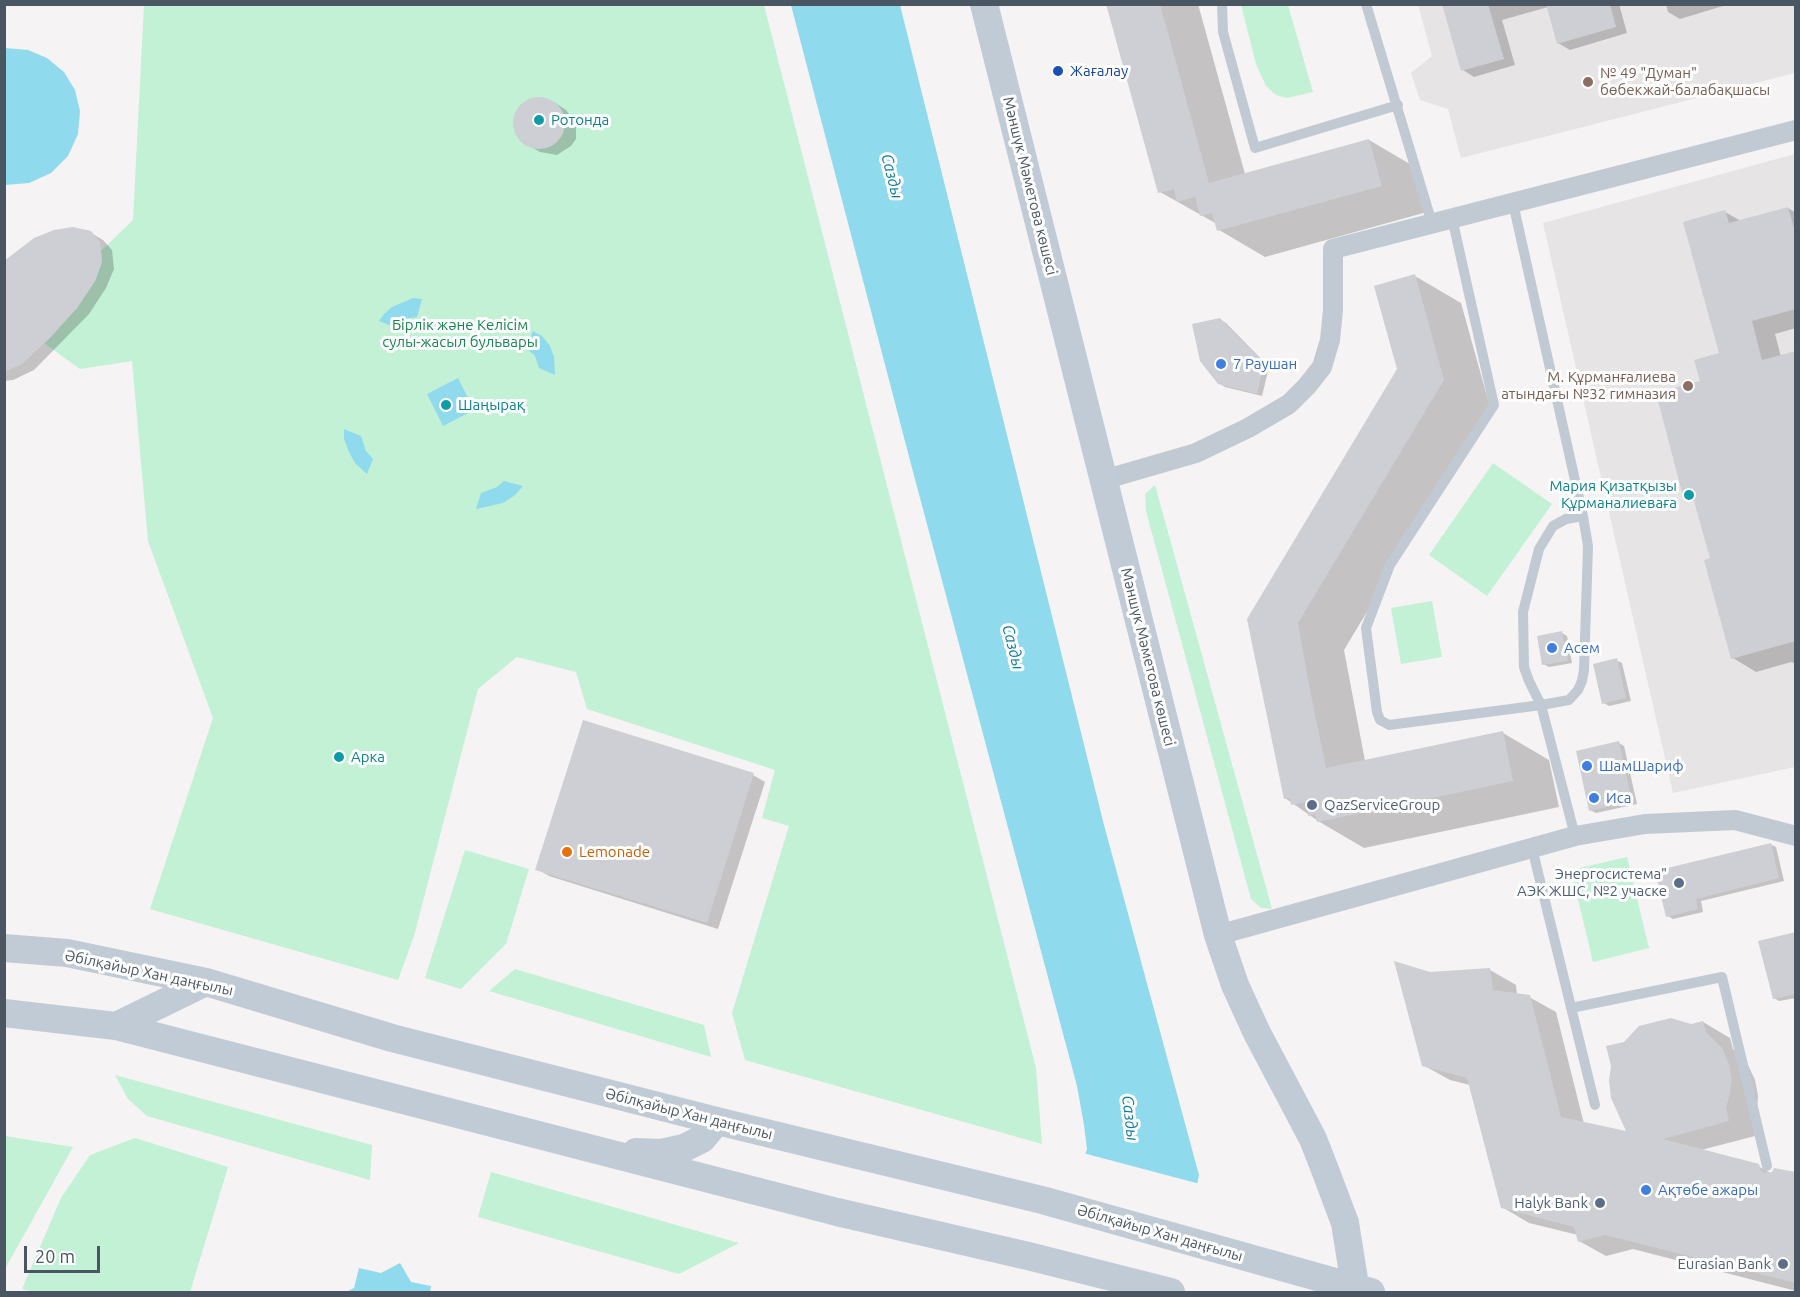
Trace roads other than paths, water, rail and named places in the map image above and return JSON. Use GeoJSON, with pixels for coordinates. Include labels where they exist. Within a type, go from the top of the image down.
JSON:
{"type":"FeatureCollection","features":[{"type":"Feature","properties":{"kind":"main road","name":"Мәншүк Мәметова көшесі"},"geometry":{"type":"LineString","coordinates":[[984,4],[1218,935],[1239,994],[1313,1139],[1328,1175],[1345,1223],[1361,1291]]}},
{"type":"Feature","properties":{"kind":"main road","name":"Әбілқайыр Хан даңғылы"},"geometry":{"type":"LineString","coordinates":[[4,948],[67,953],[206,982],[392,1038],[717,1121],[1042,1200],[1361,1291]]}},
{"type":"Feature","properties":{"kind":"main road"},"geometry":{"type":"LineString","coordinates":[[116,1026],[206,982]]}},
{"type":"Feature","properties":{"kind":"main road"},"geometry":{"type":"LineString","coordinates":[[4,1012],[116,1026],[837,1212],[1028,1256],[1171,1293]]}},
{"type":"Feature","properties":{"kind":"main road"},"geometry":{"type":"LineString","coordinates":[[589,1149],[661,1153],[684,1148],[702,1139],[717,1121]]}},
{"type":"Feature","properties":{"kind":"street"},"geometry":{"type":"LineString","coordinates":[[1103,480],[1196,453],[1248,428],[1289,404],[1322,367],[1330,340],[1333,310],[1333,249],[1796,130]]}},
{"type":"Feature","properties":{"kind":"street"},"geometry":{"type":"LineString","coordinates":[[1218,935],[1575,836],[1645,824],[1735,819],[1796,836]]}},
{"type":"Feature","properties":{"kind":"lane"},"geometry":{"type":"LineString","coordinates":[[1222,4],[1223,33],[1255,148],[1398,105]]}},
{"type":"Feature","properties":{"kind":"lane"},"geometry":{"type":"LineString","coordinates":[[1366,4],[1432,223]]}},
{"type":"Feature","properties":{"kind":"lane"},"geometry":{"type":"LineString","coordinates":[[1452,218],[1494,405],[1390,565],[1366,628],[1377,712],[1380,720],[1389,725],[1561,703],[1569,700],[1582,681],[1588,546],[1513,202]]}},
{"type":"Feature","properties":{"kind":"lane"},"geometry":{"type":"LineString","coordinates":[[1575,836],[1541,705],[1524,667],[1523,612],[1539,549],[1553,526],[1566,519],[1583,516]]}},
{"type":"Feature","properties":{"kind":"lane"},"geometry":{"type":"LineString","coordinates":[[1532,848],[1595,1105]]}},
{"type":"Feature","properties":{"kind":"lane"},"geometry":{"type":"LineString","coordinates":[[1571,1008],[1722,977],[1767,1166]]}},
{"type":"Feature","properties":{"kind":"water","name":"Сазды"},"geometry":{"type":"Polygon","coordinates":[[[791,5],[900,5],[1104,825],[1199,1175],[1176,1292],[1041,1286],[1087,1149],[1077,1086],[791,5]]]}},
{"type":"Feature","properties":{"kind":"water"},"geometry":{"type":"Polygon","coordinates":[[[5,48],[28,50],[47,58],[64,72],[75,90],[80,111],[78,134],[68,156],[51,173],[29,183],[5,185],[5,48]]]}},
{"type":"Feature","properties":{"kind":"water"},"geometry":{"type":"Polygon","coordinates":[[[413,298],[422,299],[417,317],[403,319],[394,327],[379,321],[392,307],[413,298]]]}},
{"type":"Feature","properties":{"kind":"water"},"geometry":{"type":"Polygon","coordinates":[[[533,331],[542,336],[550,346],[554,357],[555,375],[539,368],[535,356],[526,348],[533,331]]]}},
{"type":"Feature","properties":{"kind":"water"},"geometry":{"type":"Polygon","coordinates":[[[458,378],[474,410],[443,426],[427,394],[458,378]]]}},
{"type":"Feature","properties":{"kind":"water"},"geometry":{"type":"Polygon","coordinates":[[[344,429],[361,436],[366,451],[373,459],[367,474],[355,463],[349,452],[344,439],[344,429]]]}},
{"type":"Feature","properties":{"kind":"water"},"geometry":{"type":"Polygon","coordinates":[[[504,481],[523,486],[503,503],[476,509],[481,493],[497,487],[504,481]]]}},
{"type":"Feature","properties":{"kind":"water"},"geometry":{"type":"Polygon","coordinates":[[[400,1263],[411,1282],[431,1286],[430,1292],[346,1292],[354,1288],[359,1268],[381,1273],[400,1263]]]}},
{"type":"Feature","properties":{"kind":"place","name":"Жағалау"},"geometry":{"type":"Point","coordinates":[1058,71]}},
{"type":"Feature","properties":{"kind":"place","name":"№ 49 \"Думан\" бөбекжай-балабақшасы"},"geometry":{"type":"Point","coordinates":[1588,82]}},
{"type":"Feature","properties":{"kind":"place","name":"Ротонда"},"geometry":{"type":"Point","coordinates":[539,120]}},
{"type":"Feature","properties":{"kind":"place","name":"7 Раушан"},"geometry":{"type":"Point","coordinates":[1221,364]}},
{"type":"Feature","properties":{"kind":"place","name":"М. Құрманғалиева атындағы №32 гимназия"},"geometry":{"type":"Point","coordinates":[1688,386]}},
{"type":"Feature","properties":{"kind":"place","name":"Шаңырақ"},"geometry":{"type":"Point","coordinates":[446,405]}},
{"type":"Feature","properties":{"kind":"place","name":"Мария Қизатқызы Құрманалиеваға"},"geometry":{"type":"Point","coordinates":[1689,495]}},
{"type":"Feature","properties":{"kind":"place","name":"Асем"},"geometry":{"type":"Point","coordinates":[1552,648]}},
{"type":"Feature","properties":{"kind":"place","name":"Арка"},"geometry":{"type":"Point","coordinates":[339,757]}},
{"type":"Feature","properties":{"kind":"place","name":"ШамШариф"},"geometry":{"type":"Point","coordinates":[1587,766]}},
{"type":"Feature","properties":{"kind":"place","name":"Иса"},"geometry":{"type":"Point","coordinates":[1594,798]}},
{"type":"Feature","properties":{"kind":"place","name":"QazServiceGroup"},"geometry":{"type":"Point","coordinates":[1312,805]}},
{"type":"Feature","properties":{"kind":"place","name":"Lemonade"},"geometry":{"type":"Point","coordinates":[567,852]}},
{"type":"Feature","properties":{"kind":"place","name":"Энергосистема\" АЭК ЖШС, №2 учаске"},"geometry":{"type":"Point","coordinates":[1679,883]}},
{"type":"Feature","properties":{"kind":"place","name":"Ақтөбе ажары"},"geometry":{"type":"Point","coordinates":[1646,1190]}},
{"type":"Feature","properties":{"kind":"place","name":"Halyk Bank"},"geometry":{"type":"Point","coordinates":[1600,1203]}},
{"type":"Feature","properties":{"kind":"place","name":"Eurasian Bank"},"geometry":{"type":"Point","coordinates":[1783,1264]}},
{"type":"Feature","properties":{"kind":"park label","name":"Бірлік және Келісім сулы-жасыл бульвары"},"geometry":{"type":"Point","coordinates":[460,334]}}]}
